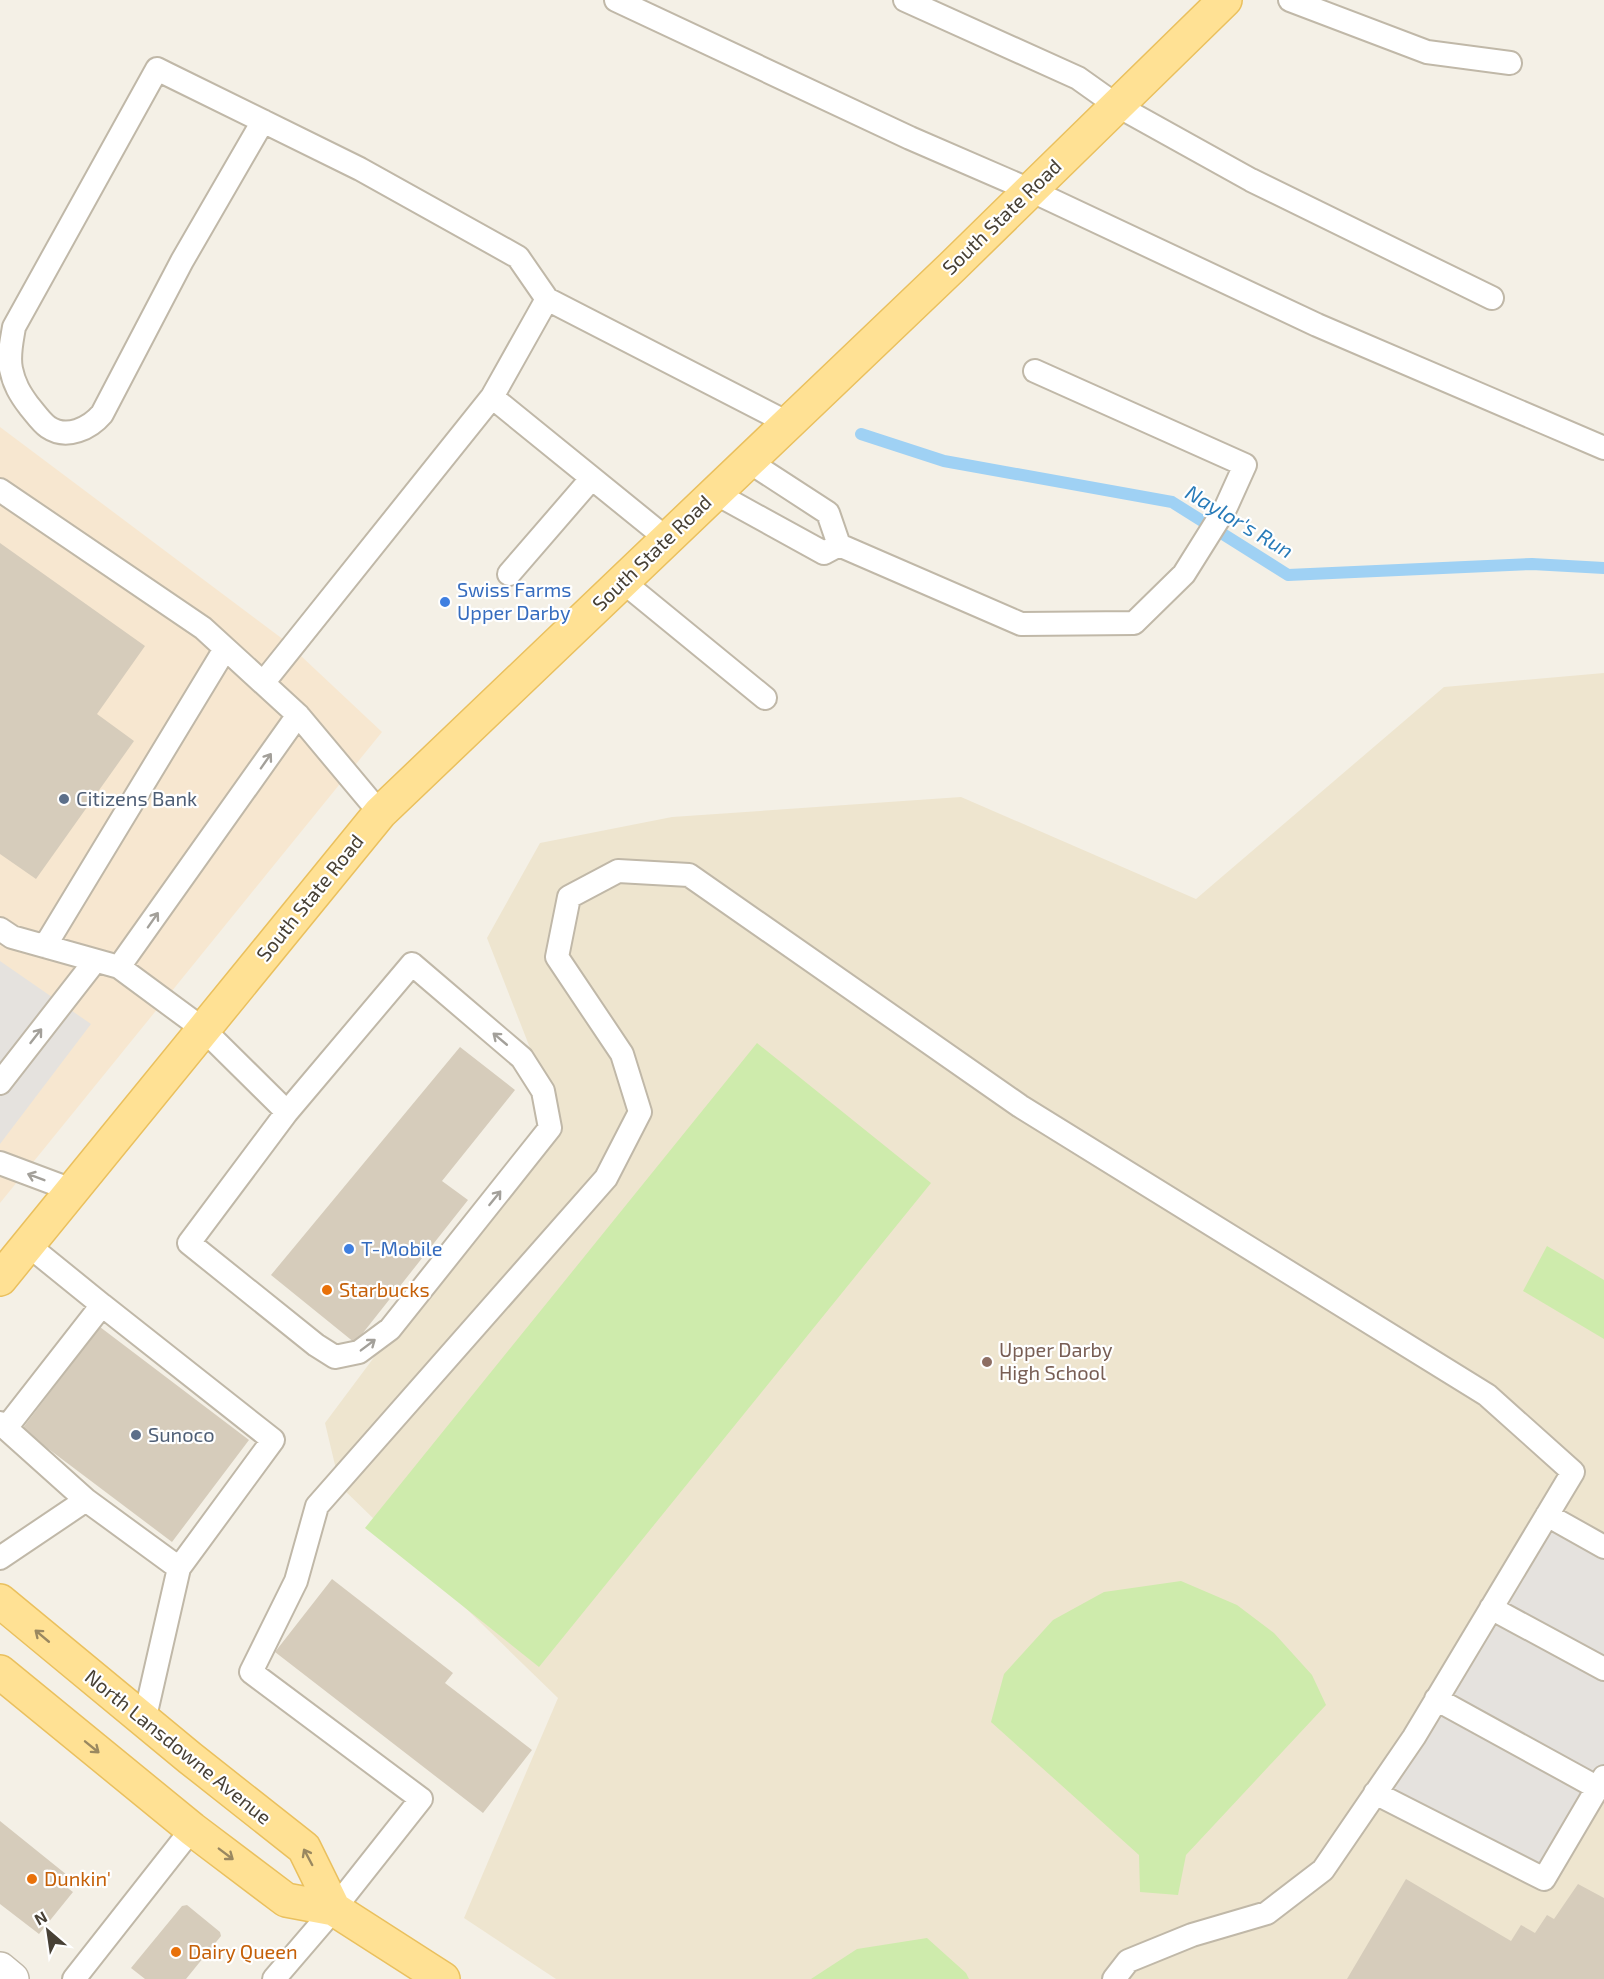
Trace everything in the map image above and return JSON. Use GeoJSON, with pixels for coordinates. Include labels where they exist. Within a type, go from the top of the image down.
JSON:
{"type":"FeatureCollection","features":[{"type":"Feature","properties":{"kind":"main road","name":"South State Road"},"geometry":{"type":"LineString","coordinates":[[0,1279],[380,813],[788,423],[1225,0]]}},
{"type":"Feature","properties":{"kind":"main road","name":"North Lansdowne Avenue"},"geometry":{"type":"LineString","coordinates":[[0,1601],[144,1721],[304,1848],[334,1909]]}},
{"type":"Feature","properties":{"kind":"main road"},"geometry":{"type":"LineString","coordinates":[[0,1672],[192,1829],[286,1900],[334,1909],[443,1979]]}},
{"type":"Feature","properties":{"kind":"street"},"geometry":{"type":"LineString","coordinates":[[0,1969],[12,1979]]}},
{"type":"Feature","properties":{"kind":"lane"},"geometry":{"type":"LineString","coordinates":[[616,0],[1317,325],[1604,448]]}},
{"type":"Feature","properties":{"kind":"lane"},"geometry":{"type":"LineString","coordinates":[[905,0],[1078,78],[1116,105],[1251,180],[1492,298]]}},
{"type":"Feature","properties":{"kind":"lane"},"geometry":{"type":"LineString","coordinates":[[1290,0],[1427,52],[1510,63]]}},
{"type":"Feature","properties":{"kind":"lane"},"geometry":{"type":"LineString","coordinates":[[263,121],[182,261],[102,414],[83,430],[63,432],[48,428],[16,389],[10,366],[14,327],[157,69],[263,121],[360,170],[518,257],[547,299],[788,423]]}},
{"type":"Feature","properties":{"kind":"lane"},"geometry":{"type":"LineString","coordinates":[[263,683],[492,397],[547,299]]}},
{"type":"Feature","properties":{"kind":"lane"},"geometry":{"type":"LineString","coordinates":[[748,461],[828,513],[839,545],[1022,624],[1134,623],[1184,574],[1226,507],[1245,465],[1035,371]]}},
{"type":"Feature","properties":{"kind":"lane"},"geometry":{"type":"LineString","coordinates":[[492,397],[667,539]]}},
{"type":"Feature","properties":{"kind":"lane"},"geometry":{"type":"LineString","coordinates":[[509,574],[592,478]]}},
{"type":"Feature","properties":{"kind":"lane"},"geometry":{"type":"LineString","coordinates":[[0,490],[203,628],[298,715],[380,813]]}},
{"type":"Feature","properties":{"kind":"lane"},"geometry":{"type":"LineString","coordinates":[[715,493],[824,553],[839,545]]}},
{"type":"Feature","properties":{"kind":"lane"},"geometry":{"type":"LineString","coordinates":[[622,581],[765,698]]}},
{"type":"Feature","properties":{"kind":"lane"},"geometry":{"type":"LineString","coordinates":[[45,946],[225,649]]}},
{"type":"Feature","properties":{"kind":"lane"},"geometry":{"type":"LineString","coordinates":[[119,967],[298,715]]}},
{"type":"Feature","properties":{"kind":"lane"},"geometry":{"type":"LineString","coordinates":[[274,1979],[334,1909],[421,1798],[251,1672],[296,1581],[317,1506],[606,1178],[640,1112],[622,1053],[556,957],[569,897],[618,871],[689,875],[1020,1106],[1487,1395],[1573,1472],[1414,1737],[1323,1870],[1267,1913],[1192,1935],[1128,1961],[1114,1979]]}},
{"type":"Feature","properties":{"kind":"lane"},"geometry":{"type":"LineString","coordinates":[[0,928],[12,937],[119,967],[203,1029],[287,1112]]}},
{"type":"Feature","properties":{"kind":"lane"},"geometry":{"type":"LineString","coordinates":[[0,1083],[8,1057],[95,961]]}},
{"type":"Feature","properties":{"kind":"lane"},"geometry":{"type":"LineString","coordinates":[[412,964],[522,1058],[543,1091],[550,1128],[390,1329],[359,1352],[334,1357],[189,1243],[287,1112],[412,964]]}},
{"type":"Feature","properties":{"kind":"lane"},"geometry":{"type":"LineString","coordinates":[[0,1163],[72,1190]]}},
{"type":"Feature","properties":{"kind":"lane"},"geometry":{"type":"LineString","coordinates":[[28,1245],[273,1440],[178,1568],[144,1721]]}},
{"type":"Feature","properties":{"kind":"lane"},"geometry":{"type":"LineString","coordinates":[[102,1305],[3,1425],[86,1500],[178,1568]]}},
{"type":"Feature","properties":{"kind":"lane"},"geometry":{"type":"LineString","coordinates":[[0,1558],[86,1500]]}},
{"type":"Feature","properties":{"kind":"lane"},"geometry":{"type":"LineString","coordinates":[[1547,1515],[1604,1547]]}},
{"type":"Feature","properties":{"kind":"lane"},"geometry":{"type":"LineString","coordinates":[[1491,1608],[1604,1669]]}},
{"type":"Feature","properties":{"kind":"lane"},"geometry":{"type":"LineString","coordinates":[[1375,1793],[1544,1879],[1601,1782],[1436,1699]]}},
{"type":"Feature","properties":{"kind":"lane"},"geometry":{"type":"LineString","coordinates":[[74,1979],[192,1829]]}},
{"type":"Feature","properties":{"kind":"shaded area"},"geometry":{"type":"Polygon","coordinates":[[[0,427],[284,640],[382,732],[0,1203],[0,427]]]}},
{"type":"Feature","properties":{"kind":"shaded area","name":"Upper Darby High School"},"geometry":{"type":"Polygon","coordinates":[[[1604,673],[1604,1979],[556,1979],[464,1918],[558,1698],[340,1486],[325,1423],[416,1301],[517,1189],[557,1117],[487,938],[540,843],[672,817],[961,797],[1196,899],[1444,687],[1604,673]]]}},
{"type":"Feature","properties":{"kind":"shaded area"},"geometry":{"type":"Polygon","coordinates":[[[0,961],[91,1024],[0,1144],[0,961]]]}},
{"type":"Feature","properties":{"kind":"shaded area"},"geometry":{"type":"Polygon","coordinates":[[[1547,1515],[1604,1547],[1604,1777],[1544,1879],[1375,1793],[1547,1515]]]}},
{"type":"Feature","properties":{"kind":"green space"},"geometry":{"type":"Polygon","coordinates":[[[757,1043],[931,1183],[539,1667],[365,1528],[757,1043]]]}},
{"type":"Feature","properties":{"kind":"green space"},"geometry":{"type":"Polygon","coordinates":[[[1547,1246],[1604,1280],[1604,1339],[1523,1291],[1547,1246]]]}},
{"type":"Feature","properties":{"kind":"green space"},"geometry":{"type":"Polygon","coordinates":[[[1181,1581],[1237,1605],[1274,1633],[1312,1675],[1326,1705],[1186,1855],[1178,1895],[1140,1892],[1139,1855],[991,1722],[1004,1674],[1053,1620],[1104,1592],[1181,1581]]]}},
{"type":"Feature","properties":{"kind":"green space"},"geometry":{"type":"Polygon","coordinates":[[[927,1938],[966,1973],[969,1979],[811,1979],[857,1949],[927,1938]]]}},
{"type":"Feature","properties":{"kind":"building"},"geometry":{"type":"Polygon","coordinates":[[[0,543],[145,646],[97,714],[134,741],[36,879],[0,854],[0,543]]]}},
{"type":"Feature","properties":{"kind":"building"},"geometry":{"type":"Polygon","coordinates":[[[460,1047],[515,1090],[442,1181],[468,1200],[355,1343],[271,1275],[460,1047]]]}},
{"type":"Feature","properties":{"kind":"building","name":"Sunoco"},"geometry":{"type":"Polygon","coordinates":[[[100,1327],[249,1440],[172,1542],[22,1429],[100,1327]]]}},
{"type":"Feature","properties":{"kind":"building"},"geometry":{"type":"Polygon","coordinates":[[[332,1579],[453,1673],[445,1683],[532,1750],[483,1813],[275,1652],[332,1579]]]}},
{"type":"Feature","properties":{"kind":"building","name":"Dunkin'"},"geometry":{"type":"Polygon","coordinates":[[[0,1821],[67,1875],[61,1883],[73,1892],[39,1934],[0,1904],[0,1821]]]}},
{"type":"Feature","properties":{"kind":"building"},"geometry":{"type":"Polygon","coordinates":[[[1406,1879],[1511,1941],[1521,1925],[1535,1933],[1547,1915],[1554,1919],[1578,1884],[1604,1898],[1604,1979],[1347,1979],[1406,1879]]]}},
{"type":"Feature","properties":{"kind":"building","name":"Dairy Queen"},"geometry":{"type":"Polygon","coordinates":[[[187,1905],[220,1932],[221,1936],[186,1979],[145,1979],[131,1968],[182,1906],[187,1905]]]}},
{"type":"Feature","properties":{"kind":"waterway","name":"Naylor's Run"},"geometry":{"type":"LineString","coordinates":[[861,434],[944,461],[1172,502],[1288,575],[1532,564],[1604,568]]}},
{"type":"Feature","properties":{"kind":"place","name":"Swiss Farms Upper Darby"},"geometry":{"type":"Point","coordinates":[445,602]}},
{"type":"Feature","properties":{"kind":"place","name":"Citizens Bank"},"geometry":{"type":"Point","coordinates":[64,799]}},
{"type":"Feature","properties":{"kind":"place","name":"T-Mobile"},"geometry":{"type":"Point","coordinates":[349,1249]}},
{"type":"Feature","properties":{"kind":"place","name":"Starbucks"},"geometry":{"type":"Point","coordinates":[327,1290]}},
{"type":"Feature","properties":{"kind":"place","name":"Upper Darby High School"},"geometry":{"type":"Point","coordinates":[987,1362]}},
{"type":"Feature","properties":{"kind":"place","name":"Sunoco"},"geometry":{"type":"Point","coordinates":[136,1435]}},
{"type":"Feature","properties":{"kind":"place","name":"Dunkin'"},"geometry":{"type":"Point","coordinates":[32,1879]}},
{"type":"Feature","properties":{"kind":"place","name":"Dairy Queen"},"geometry":{"type":"Point","coordinates":[176,1952]}}]}
